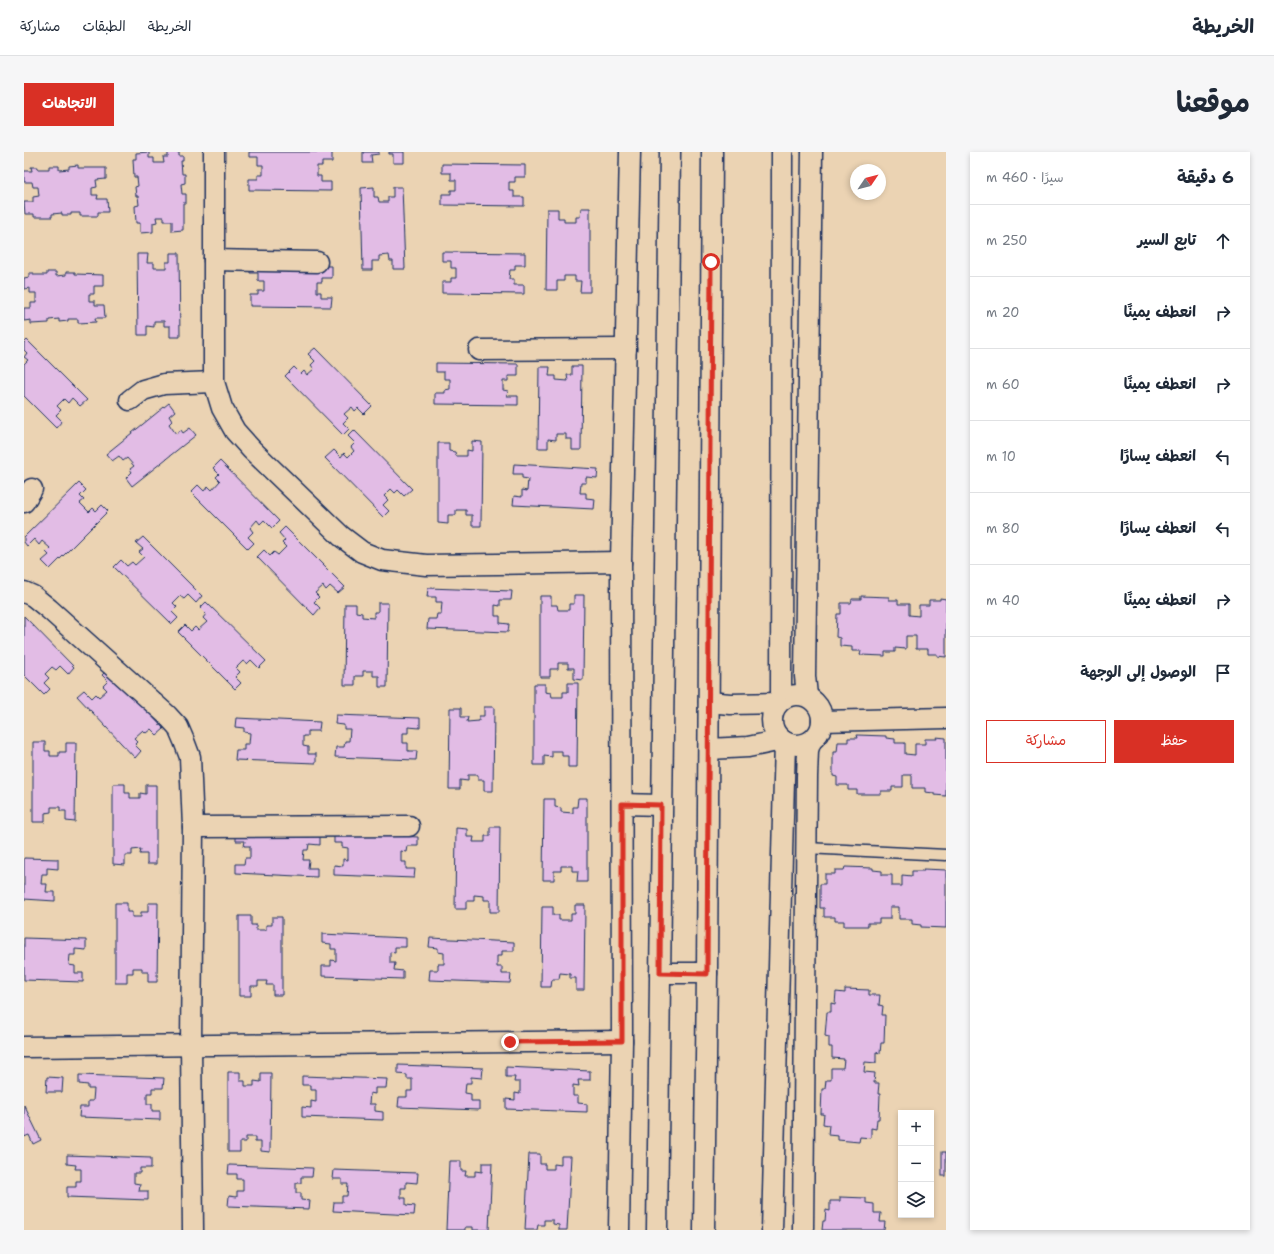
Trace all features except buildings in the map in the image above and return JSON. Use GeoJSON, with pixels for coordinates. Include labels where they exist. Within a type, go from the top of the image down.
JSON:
{"type":"FeatureCollection","features":[{"type":"Feature","properties":{"kind":"street"},"geometry":{"type":"LineString","coordinates":[[214,152],[214,382],[222,408],[235,431],[252,450],[341,536],[362,552],[382,560],[426,565],[621,562]]}},
{"type":"Feature","properties":{"kind":"street"},"geometry":{"type":"LineString","coordinates":[[619,1230],[622,1041],[621,562],[630,152]]}},
{"type":"Feature","properties":{"kind":"street"},"geometry":{"type":"LineString","coordinates":[[657,1230],[670,152]]}},
{"type":"Feature","properties":{"kind":"street"},"geometry":{"type":"LineString","coordinates":[[704,1230],[709,749],[712,152]]}},
{"type":"Feature","properties":{"kind":"street"},"geometry":{"type":"LineString","coordinates":[[782,152],[779,701],[774,709],[772,723],[777,736],[784,741],[798,745],[811,741]]}},
{"type":"Feature","properties":{"kind":"street"},"geometry":{"type":"LineString","coordinates":[[807,696],[804,676],[812,152]]}},
{"type":"Feature","properties":{"kind":"street"},"geometry":{"type":"LineString","coordinates":[[214,260],[317,262]]}},
{"type":"Feature","properties":{"kind":"street"},"geometry":{"type":"LineString","coordinates":[[479,350],[626,349]]}},
{"type":"Feature","properties":{"kind":"street"},"geometry":{"type":"LineString","coordinates":[[130,400],[143,390],[159,385],[214,382]]}},
{"type":"Feature","properties":{"kind":"street"},"geometry":{"type":"LineString","coordinates":[[24,592],[33,596],[49,609],[167,715],[178,728],[190,757],[193,827],[191,1044],[193,1230]]}},
{"type":"Feature","properties":{"kind":"street"},"geometry":{"type":"LineString","coordinates":[[709,702],[779,701],[794,694],[807,696],[818,706],[821,713],[822,721],[820,729],[811,741],[807,761],[803,1230]]}},
{"type":"Feature","properties":{"kind":"street"},"geometry":{"type":"LineString","coordinates":[[822,721],[946,718]]}},
{"type":"Feature","properties":{"kind":"street"},"geometry":{"type":"LineString","coordinates":[[709,749],[748,747],[784,741]]}},
{"type":"Feature","properties":{"kind":"street"},"geometry":{"type":"LineString","coordinates":[[772,1230],[784,741]]}},
{"type":"Feature","properties":{"kind":"street"},"geometry":{"type":"LineString","coordinates":[[622,804],[661,805]]}},
{"type":"Feature","properties":{"kind":"street"},"geometry":{"type":"LineString","coordinates":[[193,827],[409,826]]}},
{"type":"Feature","properties":{"kind":"street"},"geometry":{"type":"LineString","coordinates":[[660,973],[707,974]]}},
{"type":"Feature","properties":{"kind":"street"},"geometry":{"type":"LineString","coordinates":[[24,1046],[622,1041]]}},
{"type":"Feature","properties":{"kind":"lane"},"geometry":{"type":"LineString","coordinates":[[806,848],[946,855]]}},
{"type":"Feature","properties":{"kind":"route"},"geometry":{"type":"LineString","coordinates":[[510,1042],[622,1041],[622,804],[661,805],[660,973],[707,974],[711,262]]}}]}
